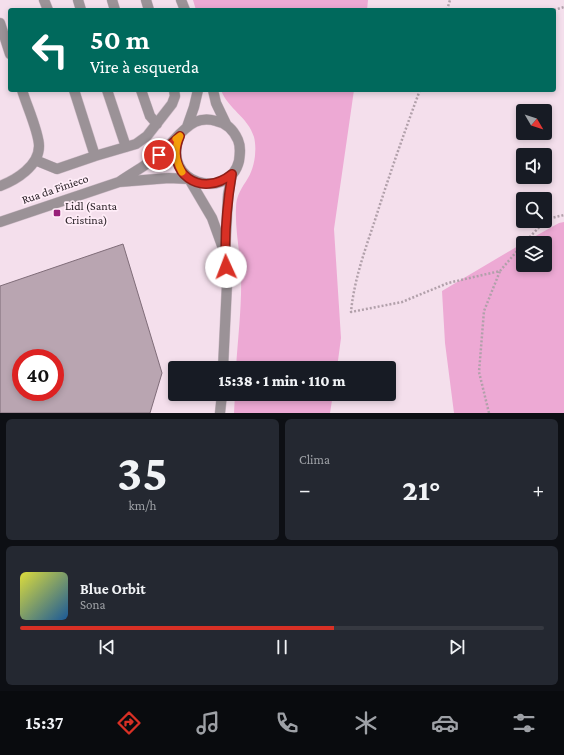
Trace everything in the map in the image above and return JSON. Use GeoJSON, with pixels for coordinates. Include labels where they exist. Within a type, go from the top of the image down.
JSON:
{"type":"FeatureCollection","features":[{"type":"Feature","properties":{"kind":"street"},"geometry":{"type":"LineString","coordinates":[[0,23],[8,48]]}},
{"type":"Feature","properties":{"kind":"street"},"geometry":{"type":"LineString","coordinates":[[0,186],[18,177],[28,168],[34,160],[39,146],[23,92]]}},
{"type":"Feature","properties":{"kind":"street"},"geometry":{"type":"LineString","coordinates":[[75,92],[95,156]]}},
{"type":"Feature","properties":{"kind":"street"},"geometry":{"type":"LineString","coordinates":[[108,92],[126,147]]}},
{"type":"Feature","properties":{"kind":"street"},"geometry":{"type":"LineString","coordinates":[[143,92],[150,116],[157,124]]}},
{"type":"Feature","properties":{"kind":"street"},"geometry":{"type":"LineString","coordinates":[[34,160],[57,169],[136,144],[147,136],[172,104],[175,96],[174,92]]}},
{"type":"Feature","properties":{"kind":"street"},"geometry":{"type":"LineString","coordinates":[[119,182],[159,155],[180,136],[187,127],[198,92]]}},
{"type":"Feature","properties":{"kind":"street"},"geometry":{"type":"LineString","coordinates":[[213,92],[216,103],[228,126],[235,134],[239,144],[240,154],[238,164],[232,174],[228,195],[225,254],[227,284],[223,361]]}},
{"type":"Feature","properties":{"kind":"street"},"geometry":{"type":"LineString","coordinates":[[187,127],[196,122],[207,120],[218,121],[228,126]]}},
{"type":"Feature","properties":{"kind":"street"},"geometry":{"type":"LineString","coordinates":[[180,136],[176,144],[176,159],[182,172],[189,179],[212,218],[225,254]]}},
{"type":"Feature","properties":{"kind":"street"},"geometry":{"type":"LineString","coordinates":[[119,182],[169,178],[189,179],[204,184],[214,184],[224,180],[232,174]]}},
{"type":"Feature","properties":{"kind":"street","name":"Rua da Finieco"},"geometry":{"type":"LineString","coordinates":[[0,222],[119,182]]}},
{"type":"Feature","properties":{"kind":"street"},"geometry":{"type":"LineString","coordinates":[[220,413],[221,401]]}},
{"type":"Feature","properties":{"kind":"path"},"geometry":{"type":"LineString","coordinates":[[419,92],[398,149],[367,243],[353,290],[351,312],[402,302],[448,283],[500,270]]}},
{"type":"Feature","properties":{"kind":"path"},"geometry":{"type":"LineString","coordinates":[[531,236],[547,220],[564,215]]}},
{"type":"Feature","properties":{"kind":"path"},"geometry":{"type":"LineString","coordinates":[[489,413],[480,372],[484,311],[500,270],[516,252]]}},
{"type":"Feature","properties":{"kind":"shaded area"},"geometry":{"type":"Polygon","coordinates":[[[193,0],[368,0],[367,8],[195,8],[193,0]]]}},
{"type":"Feature","properties":{"kind":"shaded area"},"geometry":{"type":"Polygon","coordinates":[[[222,92],[354,92],[334,229],[341,338],[338,361],[236,361],[241,286],[236,224],[236,203],[252,169],[255,158],[255,147],[254,137],[251,130],[243,118],[228,103],[222,92]]]}},
{"type":"Feature","properties":{"kind":"shaded area"},"geometry":{"type":"Polygon","coordinates":[[[564,222],[564,413],[454,413],[445,343],[442,291],[516,247],[516,272],[552,272],[552,236],[536,236],[559,223],[564,222]]]}},
{"type":"Feature","properties":{"kind":"shaded area"},"geometry":{"type":"Polygon","coordinates":[[[235,401],[332,401],[330,413],[234,413],[235,401]]]}},
{"type":"Feature","properties":{"kind":"building"},"geometry":{"type":"Polygon","coordinates":[[[123,244],[162,373],[150,413],[0,413],[0,286],[123,244]]]}},
{"type":"Feature","properties":{"kind":"slow traffic"},"geometry":{"type":"LineString","coordinates":[[176,139],[180,136],[176,144],[176,154],[177,163],[182,172]]}},
{"type":"Feature","properties":{"kind":"place","name":"Lidl (Santa Cristina)"},"geometry":{"type":"Point","coordinates":[57,213]}},
{"type":"Feature","properties":{"kind":"route"},"geometry":{"type":"LineString","coordinates":[[159,155],[180,136],[176,144],[177,163],[182,172],[189,179],[204,184],[214,184],[224,180],[232,174],[228,195],[225,254],[226,267]]}}]}
